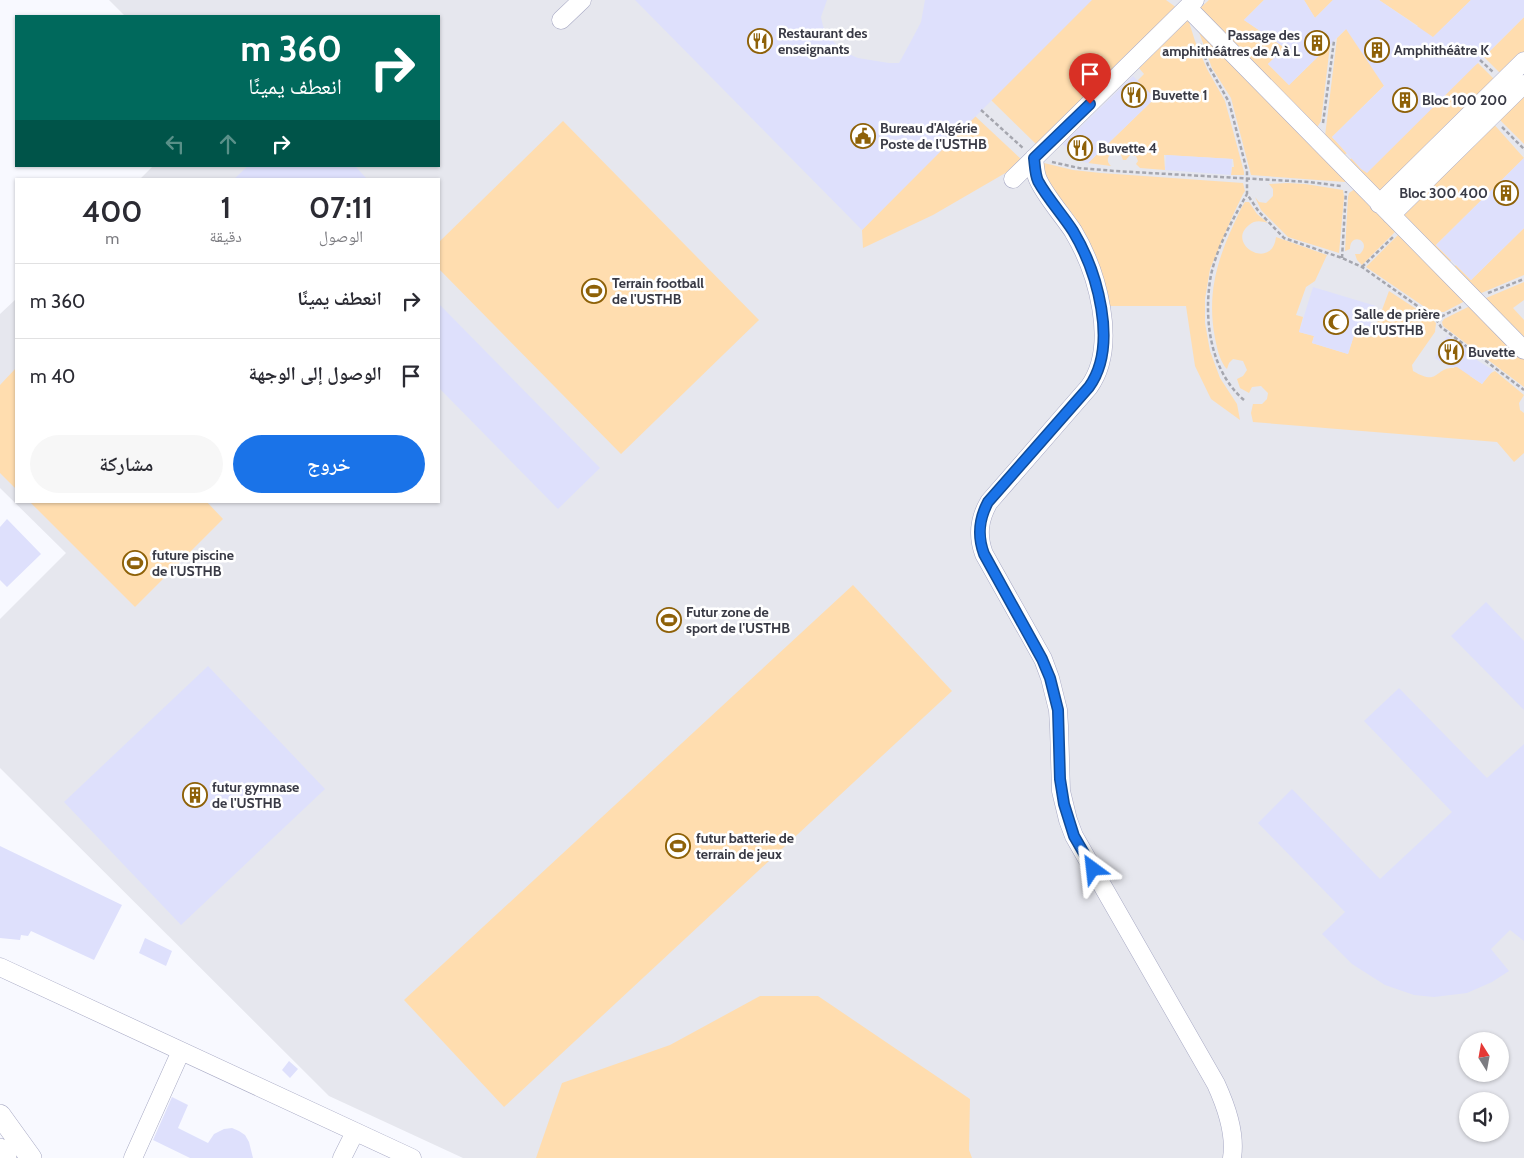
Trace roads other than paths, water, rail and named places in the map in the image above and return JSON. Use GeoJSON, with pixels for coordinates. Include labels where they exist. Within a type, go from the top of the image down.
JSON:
{"type":"FeatureCollection","features":[{"type":"Feature","properties":{"kind":"main road"},"geometry":{"type":"LineString","coordinates":[[0,1115],[31,1158]]}},
{"type":"Feature","properties":{"kind":"main road"},"geometry":{"type":"LineString","coordinates":[[0,1149],[6,1158]]}},
{"type":"Feature","properties":{"kind":"lane"},"geometry":{"type":"LineString","coordinates":[[562,20],[582,0]]}},
{"type":"Feature","properties":{"kind":"lane"},"geometry":{"type":"LineString","coordinates":[[1013,179],[1192,4],[1315,139],[1524,350]]}},
{"type":"Feature","properties":{"kind":"lane"},"geometry":{"type":"LineString","coordinates":[[1391,215],[1524,61]]}},
{"type":"Feature","properties":{"kind":"lane"},"geometry":{"type":"LineString","coordinates":[[1391,215],[1524,84]]}},
{"type":"Feature","properties":{"kind":"lane"},"geometry":{"type":"LineString","coordinates":[[1034,158],[1038,180],[1073,231],[1093,275],[1101,306],[1102,356],[1098,371],[1089,387],[988,502],[981,518],[981,545],[984,554],[1042,659],[1050,678],[1059,726],[1062,791],[1068,820],[1074,836],[1216,1084],[1228,1116],[1232,1158]]}},
{"type":"Feature","properties":{"kind":"lane"},"geometry":{"type":"LineString","coordinates":[[0,967],[412,1158]]}},
{"type":"Feature","properties":{"kind":"lane"},"geometry":{"type":"LineString","coordinates":[[133,1158],[181,1051]]}},
{"type":"Feature","properties":{"kind":"lane"},"geometry":{"type":"LineString","coordinates":[[342,1158],[355,1132]]}},
{"type":"Feature","properties":{"kind":"place","name":"Restaurant des enseignants"},"geometry":{"type":"Point","coordinates":[760,41]}},
{"type":"Feature","properties":{"kind":"place","name":"Passage des amphithéâtres de A à L"},"geometry":{"type":"Point","coordinates":[1317,43]}},
{"type":"Feature","properties":{"kind":"place","name":"Amphithéâtre K"},"geometry":{"type":"Point","coordinates":[1377,50]}},
{"type":"Feature","properties":{"kind":"place","name":"Buvette 1"},"geometry":{"type":"Point","coordinates":[1134,95]}},
{"type":"Feature","properties":{"kind":"place","name":"Bloc 100 200"},"geometry":{"type":"Point","coordinates":[1405,100]}},
{"type":"Feature","properties":{"kind":"place","name":"Bureau d'Algérie Poste de l'USTHB"},"geometry":{"type":"Point","coordinates":[863,136]}},
{"type":"Feature","properties":{"kind":"place","name":"Buvette 4"},"geometry":{"type":"Point","coordinates":[1080,148]}},
{"type":"Feature","properties":{"kind":"place","name":"Bloc 300 400"},"geometry":{"type":"Point","coordinates":[1506,193]}},
{"type":"Feature","properties":{"kind":"place","name":"Terrain football de l'USTHB"},"geometry":{"type":"Point","coordinates":[594,291]}},
{"type":"Feature","properties":{"kind":"place","name":"Salle de prière de l'USTHB"},"geometry":{"type":"Point","coordinates":[1336,322]}},
{"type":"Feature","properties":{"kind":"place","name":"Buvette"},"geometry":{"type":"Point","coordinates":[1451,352]}},
{"type":"Feature","properties":{"kind":"place","name":"future piscine de l'USTHB"},"geometry":{"type":"Point","coordinates":[135,563]}},
{"type":"Feature","properties":{"kind":"place","name":"Futur zone de sport de l'USTHB"},"geometry":{"type":"Point","coordinates":[669,620]}},
{"type":"Feature","properties":{"kind":"place","name":"futur gymnase de l'USTHB"},"geometry":{"type":"Point","coordinates":[195,795]}},
{"type":"Feature","properties":{"kind":"place","name":"futur batterie de terrain de jeux"},"geometry":{"type":"Point","coordinates":[678,846]}}]}
